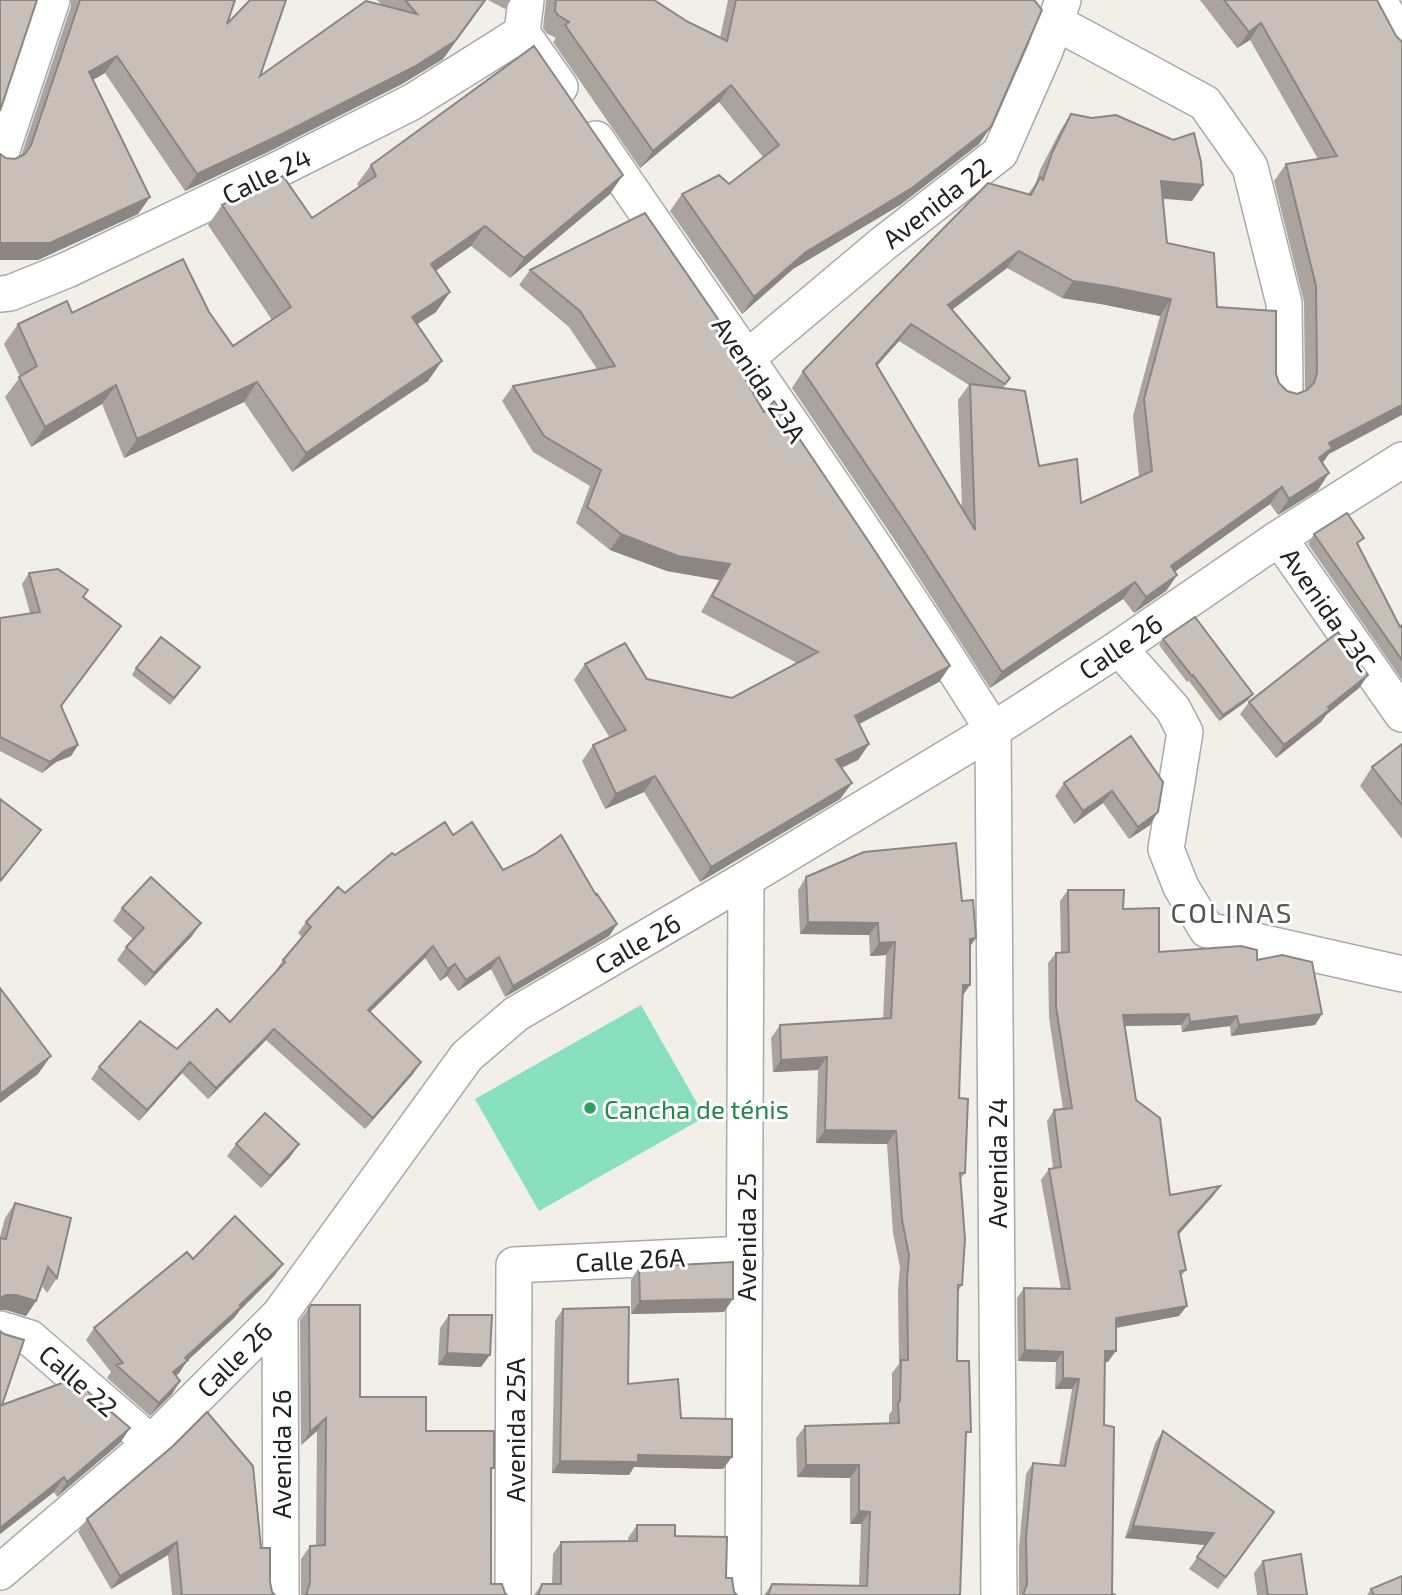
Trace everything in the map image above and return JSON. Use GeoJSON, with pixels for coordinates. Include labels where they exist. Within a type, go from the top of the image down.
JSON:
{"type":"FeatureCollection","features":[{"type":"Feature","properties":{"kind":"street"},"geometry":{"type":"LineString","coordinates":[[0,156],[52,0]]}},
{"type":"Feature","properties":{"kind":"street"},"geometry":{"type":"LineString","coordinates":[[1379,0],[1402,43]]}},
{"type":"Feature","properties":{"kind":"street"},"geometry":{"type":"LineString","coordinates":[[1059,11],[1205,103],[1250,167],[1284,303],[1286,390]]}},
{"type":"Feature","properties":{"kind":"street","name":"Avenida 22"},"geometry":{"type":"LineString","coordinates":[[747,358],[884,243],[1000,153],[1045,51],[1059,11]]}},
{"type":"Feature","properties":{"kind":"street","name":"Avenida 23A"},"geometry":{"type":"LineString","coordinates":[[524,16],[993,730]]}},
{"type":"Feature","properties":{"kind":"street","name":"Calle 24"},"geometry":{"type":"LineString","coordinates":[[0,294],[10,293],[67,270],[412,102],[524,16]]}},
{"type":"Feature","properties":{"kind":"street","name":"Calle 26"},"geometry":{"type":"LineString","coordinates":[[0,1572],[151,1443],[280,1314],[467,1056],[516,1014],[746,880],[993,730],[1119,648],[1279,538],[1402,460]]}},
{"type":"Feature","properties":{"kind":"street","name":"Avenida 23C"},"geometry":{"type":"LineString","coordinates":[[1279,538],[1402,714]]}},
{"type":"Feature","properties":{"kind":"street"},"geometry":{"type":"LineString","coordinates":[[1119,648],[1173,709],[1185,733],[1166,849],[1181,887],[1207,930],[1402,974]]}},
{"type":"Feature","properties":{"kind":"street","name":"Avenida 24"},"geometry":{"type":"LineString","coordinates":[[993,730],[999,1595]]}},
{"type":"Feature","properties":{"kind":"street","name":"Avenida 25"},"geometry":{"type":"LineString","coordinates":[[743,1595],[746,880]]}},
{"type":"Feature","properties":{"kind":"street","name":"Calle 26A"},"geometry":{"type":"LineString","coordinates":[[514,1265],[745,1254]]}},
{"type":"Feature","properties":{"kind":"street","name":"Avenida 25A"},"geometry":{"type":"LineString","coordinates":[[513,1595],[514,1265]]}},
{"type":"Feature","properties":{"kind":"street","name":"Avenida 26"},"geometry":{"type":"LineString","coordinates":[[280,1314],[281,1595]]}},
{"type":"Feature","properties":{"kind":"street","name":"Calle 22"},"geometry":{"type":"LineString","coordinates":[[0,1329],[30,1338],[151,1443]]}},
{"type":"Feature","properties":{"kind":"green space","name":"Cancha de ténis"},"geometry":{"type":"Polygon","coordinates":[[[641,1005],[705,1117],[539,1211],[475,1099],[641,1005]]]}},
{"type":"Feature","properties":{"kind":"building"},"geometry":{"type":"Polygon","coordinates":[[[0,0],[37,0],[0,111],[0,0]]]}},
{"type":"Feature","properties":{"kind":"building"},"geometry":{"type":"Polygon","coordinates":[[[80,0],[235,0],[227,24],[250,0],[286,0],[260,76],[366,1],[417,14],[405,0],[485,0],[455,41],[414,67],[197,174],[117,56],[89,72],[150,197],[50,243],[0,243],[0,154],[15,159],[25,154],[31,145],[80,0]]]}},
{"type":"Feature","properties":{"kind":"building"},"geometry":{"type":"Polygon","coordinates":[[[556,0],[654,0],[688,22],[727,41],[736,0],[1034,0],[1042,10],[991,127],[912,188],[806,252],[754,297],[682,194],[719,175],[729,184],[779,145],[731,85],[653,151],[565,25],[569,22],[555,11],[556,0]]]}},
{"type":"Feature","properties":{"kind":"building"},"geometry":{"type":"Polygon","coordinates":[[[1224,0],[1377,0],[1402,42],[1402,405],[1329,443],[1332,448],[1319,458],[1329,473],[1289,499],[1282,487],[1171,566],[1177,575],[1146,597],[1135,582],[1002,672],[803,371],[988,183],[1031,195],[1040,177],[1043,180],[1052,153],[1071,114],[1092,118],[1116,115],[1173,140],[1194,133],[1203,185],[1161,181],[1167,243],[1214,253],[1217,307],[1276,311],[1276,374],[1279,383],[1287,391],[1297,394],[1307,390],[1314,383],[1317,373],[1316,286],[1286,164],[1337,156],[1261,23],[1249,32],[1224,0]],[[1019,251],[948,305],[1010,378],[1005,384],[911,324],[876,364],[975,530],[970,384],[1025,391],[1039,466],[1077,459],[1081,503],[1152,471],[1144,399],[1171,299],[1073,281],[1019,251]]]}},
{"type":"Feature","properties":{"kind":"building"},"geometry":{"type":"Polygon","coordinates":[[[534,46],[623,175],[524,258],[485,226],[431,264],[450,292],[412,317],[442,361],[306,453],[257,382],[137,439],[116,385],[45,427],[19,377],[37,366],[18,324],[67,301],[72,313],[183,259],[209,312],[233,346],[291,307],[222,205],[283,176],[312,218],[376,176],[371,165],[534,46]]]}},
{"type":"Feature","properties":{"kind":"building"},"geometry":{"type":"Polygon","coordinates":[[[645,213],[722,325],[717,330],[764,412],[774,401],[950,666],[855,716],[869,744],[836,760],[852,783],[711,867],[655,776],[616,794],[593,745],[626,730],[585,664],[625,643],[647,679],[732,698],[818,652],[712,596],[730,564],[678,556],[621,534],[587,507],[601,470],[544,436],[513,386],[615,366],[580,311],[530,270],[645,213]]]}},
{"type":"Feature","properties":{"kind":"building"},"geometry":{"type":"Polygon","coordinates":[[[1347,513],[1364,538],[1357,543],[1400,627],[1402,625],[1402,660],[1314,534],[1347,513]]]}},
{"type":"Feature","properties":{"kind":"building"},"geometry":{"type":"Polygon","coordinates":[[[58,569],[88,590],[83,597],[121,626],[61,706],[78,745],[64,751],[50,762],[0,737],[0,618],[40,612],[29,573],[58,569]]]}},
{"type":"Feature","properties":{"kind":"building"},"geometry":{"type":"Polygon","coordinates":[[[1195,617],[1253,694],[1223,715],[1163,639],[1195,617]]]}},
{"type":"Feature","properties":{"kind":"building"},"geometry":{"type":"Polygon","coordinates":[[[1338,632],[1368,675],[1284,745],[1249,702],[1338,632]]]}},
{"type":"Feature","properties":{"kind":"building"},"geometry":{"type":"Polygon","coordinates":[[[161,637],[200,667],[174,698],[136,668],[161,637]]]}},
{"type":"Feature","properties":{"kind":"building"},"geometry":{"type":"Polygon","coordinates":[[[1131,736],[1163,782],[1158,812],[1138,827],[1112,791],[1083,811],[1064,783],[1131,736]]]}},
{"type":"Feature","properties":{"kind":"building"},"geometry":{"type":"Polygon","coordinates":[[[1402,744],[1402,805],[1372,767],[1402,744]]]}},
{"type":"Feature","properties":{"kind":"building"},"geometry":{"type":"Polygon","coordinates":[[[0,799],[41,830],[1,880],[0,879],[0,799]]]}},
{"type":"Feature","properties":{"kind":"building"},"geometry":{"type":"Polygon","coordinates":[[[445,822],[453,835],[472,822],[503,870],[535,854],[561,835],[596,895],[617,924],[513,986],[499,957],[466,980],[455,964],[448,969],[433,946],[368,1010],[421,1062],[373,1118],[274,1029],[216,1088],[190,1062],[147,1110],[99,1067],[140,1021],[177,1049],[217,1009],[230,1022],[285,962],[283,960],[311,927],[306,922],[338,887],[345,893],[392,853],[395,855],[445,822]]]}},
{"type":"Feature","properties":{"kind":"building"},"geometry":{"type":"Polygon","coordinates":[[[956,843],[962,901],[973,900],[976,938],[970,939],[970,985],[963,985],[959,1098],[968,1099],[965,1173],[960,1173],[965,1239],[962,1285],[958,1285],[957,1361],[969,1361],[971,1432],[966,1432],[960,1595],[767,1595],[772,1584],[867,1586],[870,1512],[859,1511],[859,1465],[806,1465],[805,1426],[899,1423],[901,1360],[908,1360],[909,1255],[902,1220],[896,1131],[825,1130],[827,1057],[781,1060],[780,1025],[891,1018],[895,942],[879,943],[878,923],[808,922],[806,877],[864,852],[956,843]]]}},
{"type":"Feature","properties":{"kind":"building"},"geometry":{"type":"Polygon","coordinates":[[[151,877],[201,923],[154,973],[126,947],[144,928],[122,908],[151,877]]]}},
{"type":"Feature","properties":{"kind":"building"},"geometry":{"type":"Polygon","coordinates":[[[1068,890],[1124,890],[1123,909],[1159,908],[1159,952],[1241,946],[1257,950],[1257,960],[1282,955],[1312,962],[1322,1014],[1239,1025],[1237,1016],[1190,1022],[1189,1014],[1123,1015],[1136,1100],[1160,1118],[1170,1195],[1220,1186],[1178,1232],[1186,1270],[1180,1271],[1187,1306],[1116,1318],[1116,1351],[1105,1351],[1104,1425],[1114,1427],[1112,1594],[1116,1595],[1023,1595],[1027,1584],[1026,1537],[1033,1463],[1065,1466],[1079,1379],[1063,1378],[1063,1352],[1025,1350],[1024,1288],[1070,1289],[1049,1169],[1061,1167],[1054,1110],[1072,1108],[1056,1007],[1056,953],[1069,952],[1068,890]]]}},
{"type":"Feature","properties":{"kind":"building"},"geometry":{"type":"Polygon","coordinates":[[[0,988],[51,1056],[0,1094],[0,988]]]}},
{"type":"Feature","properties":{"kind":"building"},"geometry":{"type":"Polygon","coordinates":[[[265,1113],[299,1144],[270,1176],[236,1144],[265,1113]]]}},
{"type":"Feature","properties":{"kind":"building"},"geometry":{"type":"Polygon","coordinates":[[[15,1203],[71,1218],[57,1278],[48,1267],[36,1301],[16,1295],[0,1298],[0,1238],[6,1239],[15,1203]]]}},
{"type":"Feature","properties":{"kind":"building"},"geometry":{"type":"Polygon","coordinates":[[[235,1216],[283,1264],[185,1358],[188,1360],[173,1372],[180,1381],[159,1403],[116,1365],[123,1363],[94,1328],[187,1252],[193,1259],[235,1216]]]}},
{"type":"Feature","properties":{"kind":"building"},"geometry":{"type":"Polygon","coordinates":[[[733,1262],[733,1299],[640,1301],[639,1267],[733,1262]]]}},
{"type":"Feature","properties":{"kind":"building"},"geometry":{"type":"Polygon","coordinates":[[[311,1305],[360,1305],[360,1397],[426,1397],[426,1431],[494,1431],[494,1468],[491,1468],[491,1584],[502,1584],[507,1595],[305,1595],[310,1582],[310,1546],[325,1545],[326,1418],[310,1432],[311,1305]]]}},
{"type":"Feature","properties":{"kind":"building"},"geometry":{"type":"Polygon","coordinates":[[[629,1307],[628,1384],[678,1379],[681,1418],[732,1419],[732,1457],[638,1455],[638,1462],[560,1461],[563,1309],[629,1307]]]}},
{"type":"Feature","properties":{"kind":"building"},"geometry":{"type":"Polygon","coordinates":[[[449,1315],[492,1315],[490,1355],[447,1353],[449,1315]]]}},
{"type":"Feature","properties":{"kind":"building"},"geometry":{"type":"Polygon","coordinates":[[[0,1331],[24,1340],[2,1405],[73,1379],[130,1428],[67,1482],[64,1477],[0,1528],[0,1331]]]}},
{"type":"Feature","properties":{"kind":"building"},"geometry":{"type":"Polygon","coordinates":[[[207,1412],[253,1466],[261,1548],[270,1548],[270,1582],[275,1595],[182,1595],[177,1542],[120,1576],[87,1519],[173,1446],[207,1412]]]}},
{"type":"Feature","properties":{"kind":"building"},"geometry":{"type":"Polygon","coordinates":[[[1163,1431],[1274,1512],[1226,1577],[1197,1557],[1214,1533],[1133,1526],[1163,1431]]]}},
{"type":"Feature","properties":{"kind":"building"},"geometry":{"type":"Polygon","coordinates":[[[637,1525],[675,1525],[675,1536],[727,1537],[726,1578],[732,1578],[737,1595],[537,1595],[542,1584],[561,1584],[561,1542],[637,1541],[637,1525]]]}},
{"type":"Feature","properties":{"kind":"building"},"geometry":{"type":"Polygon","coordinates":[[[1301,1554],[1307,1595],[1268,1595],[1263,1561],[1301,1554]]]}},
{"type":"Feature","properties":{"kind":"building"},"geometry":{"type":"Polygon","coordinates":[[[1402,1576],[1402,1595],[1374,1595],[1371,1589],[1402,1576]]]}},
{"type":"Feature","properties":{"kind":"place","name":"Cancha de ténis"},"geometry":{"type":"Point","coordinates":[590,1108]}},
{"type":"Feature","properties":{"kind":"district","name":"COLINAS"},"geometry":{"type":"Point","coordinates":[1232,912]}}]}
